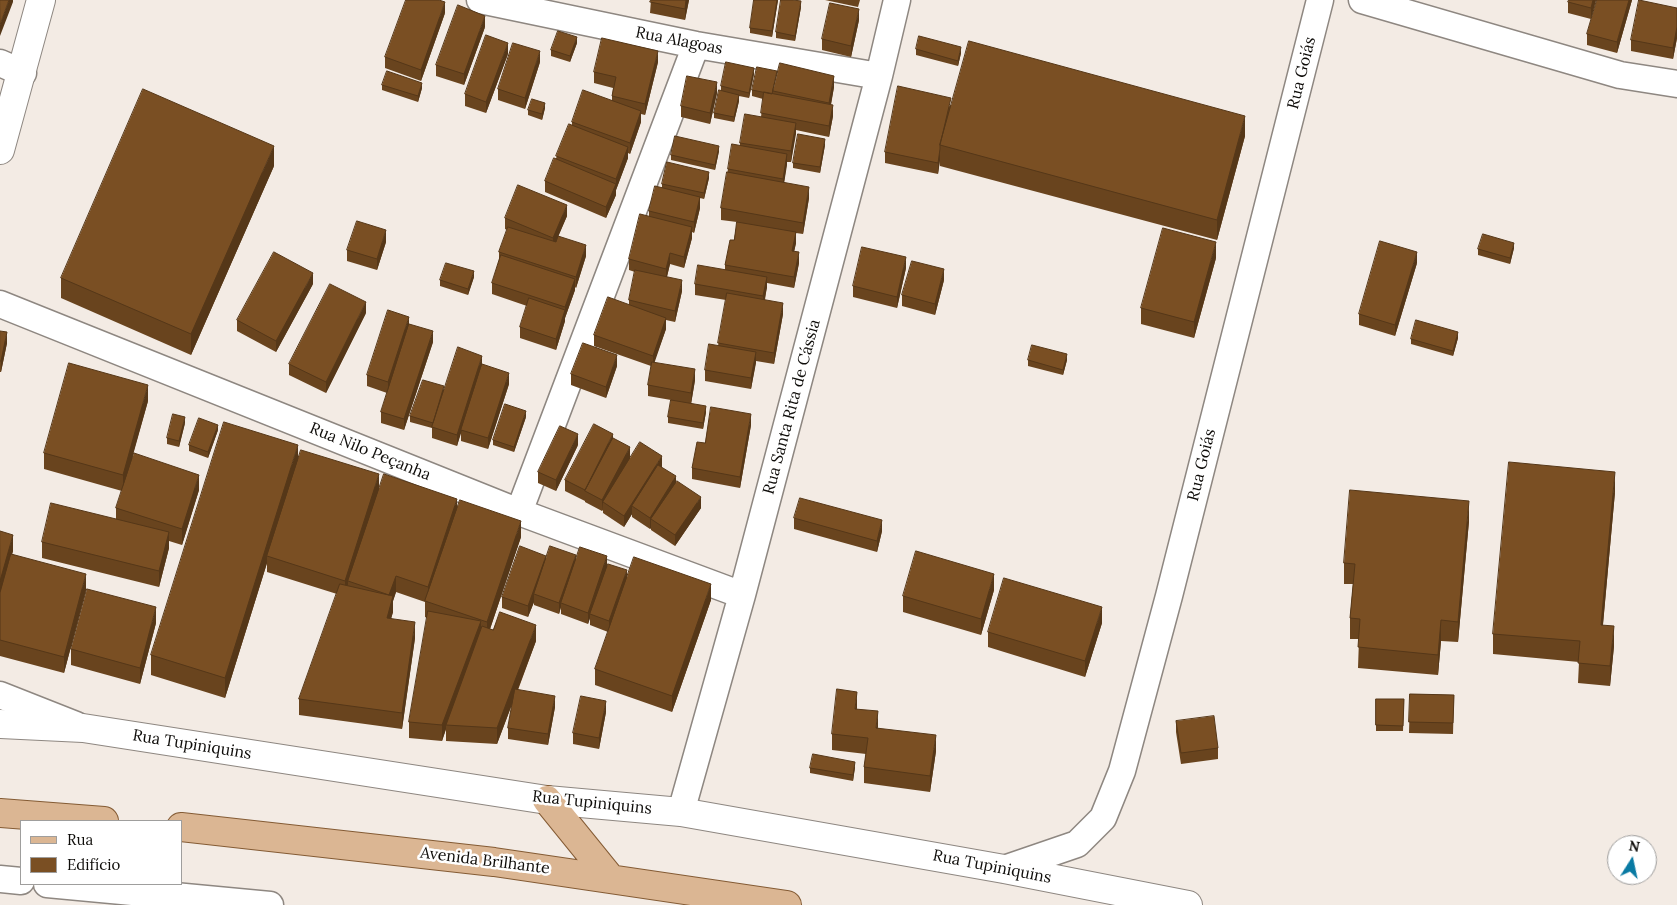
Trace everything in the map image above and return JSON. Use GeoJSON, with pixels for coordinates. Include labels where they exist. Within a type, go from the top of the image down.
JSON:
{"type":"FeatureCollection","features":[{"type":"Feature","properties":{"kind":"main road"},"geometry":{"type":"LineString","coordinates":[[546,800],[611,878]]}},
{"type":"Feature","properties":{"kind":"main road"},"geometry":{"type":"LineString","coordinates":[[0,814],[89,820]]}},
{"type":"Feature","properties":{"kind":"main road","name":"Avenida Brilhante"},"geometry":{"type":"LineString","coordinates":[[182,828],[371,847],[611,878],[787,905]]}},
{"type":"Feature","properties":{"kind":"street"},"geometry":{"type":"LineString","coordinates":[[0,150],[11,68],[41,0]]}},
{"type":"Feature","properties":{"kind":"street","name":"Rua Alagoas"},"geometry":{"type":"LineString","coordinates":[[480,0],[696,45],[880,76]]}},
{"type":"Feature","properties":{"kind":"street","name":"Rua Santa Rita de Cássia"},"geometry":{"type":"LineString","coordinates":[[681,812],[742,595],[880,76],[897,0]]}},
{"type":"Feature","properties":{"kind":"street","name":"Rua Goiás"},"geometry":{"type":"LineString","coordinates":[[1004,869],[1077,844],[1103,818],[1122,771],[1169,596],[1320,0]]}},
{"type":"Feature","properties":{"kind":"street"},"geometry":{"type":"LineString","coordinates":[[1362,0],[1620,75],[1677,84]]}},
{"type":"Feature","properties":{"kind":"street"},"geometry":{"type":"LineString","coordinates":[[519,512],[696,45]]}},
{"type":"Feature","properties":{"kind":"street","name":"Rua Nilo Peçanha"},"geometry":{"type":"LineString","coordinates":[[0,304],[519,512],[742,595]]}},
{"type":"Feature","properties":{"kind":"street","name":"Rua Tupiniquins"},"geometry":{"type":"LineString","coordinates":[[0,695],[83,728],[546,800],[681,812],[1004,869],[1188,905]]}},
{"type":"Feature","properties":{"kind":"street"},"geometry":{"type":"LineString","coordinates":[[0,724],[83,728]]}},
{"type":"Feature","properties":{"kind":"street"},"geometry":{"type":"LineString","coordinates":[[0,879],[20,881]]}},
{"type":"Feature","properties":{"kind":"street"},"geometry":{"type":"LineString","coordinates":[[52,885],[116,898],[270,905]]}},
{"type":"Feature","properties":{"kind":"building"},"geometry":{"type":"Polygon","coordinates":[[[0,0],[9,0],[0,25],[0,0]]]}},
{"type":"Feature","properties":{"kind":"building"},"geometry":{"type":"Polygon","coordinates":[[[406,0],[439,0],[445,2],[421,70],[385,57],[406,0]]]}},
{"type":"Feature","properties":{"kind":"building"},"geometry":{"type":"Polygon","coordinates":[[[651,0],[686,0],[685,9],[650,2],[651,0]]]}},
{"type":"Feature","properties":{"kind":"building"},"geometry":{"type":"Polygon","coordinates":[[[754,0],[777,0],[772,31],[750,28],[754,0]]]}},
{"type":"Feature","properties":{"kind":"building"},"geometry":{"type":"Polygon","coordinates":[[[781,0],[801,1],[795,36],[776,32],[781,0]]]}},
{"type":"Feature","properties":{"kind":"building"},"geometry":{"type":"Polygon","coordinates":[[[1569,0],[1593,0],[1591,8],[1568,2],[1569,0]]]}},
{"type":"Feature","properties":{"kind":"building"},"geometry":{"type":"Polygon","coordinates":[[[1597,0],[1629,0],[1617,42],[1587,34],[1597,0]]]}},
{"type":"Feature","properties":{"kind":"building"},"geometry":{"type":"Polygon","coordinates":[[[1639,0],[1677,8],[1677,27],[1673,48],[1631,40],[1639,0]]]}},
{"type":"Feature","properties":{"kind":"building"},"geometry":{"type":"Polygon","coordinates":[[[830,3],[859,9],[851,46],[822,39],[830,3]]]}},
{"type":"Feature","properties":{"kind":"building"},"geometry":{"type":"Polygon","coordinates":[[[458,5],[485,16],[464,74],[436,65],[458,5]]]}},
{"type":"Feature","properties":{"kind":"building"},"geometry":{"type":"Polygon","coordinates":[[[558,31],[577,37],[570,56],[551,50],[558,31]]]}},
{"type":"Feature","properties":{"kind":"building"},"geometry":{"type":"Polygon","coordinates":[[[486,35],[508,43],[486,102],[465,94],[486,35]]]}},
{"type":"Feature","properties":{"kind":"building"},"geometry":{"type":"Polygon","coordinates":[[[919,36],[961,47],[958,61],[916,49],[919,36]]]}},
{"type":"Feature","properties":{"kind":"building"},"geometry":{"type":"Polygon","coordinates":[[[602,38],[658,51],[645,104],[612,96],[616,77],[594,72],[602,38]]]}},
{"type":"Feature","properties":{"kind":"building"},"geometry":{"type":"Polygon","coordinates":[[[969,41],[1245,116],[1217,220],[940,145],[969,41]]]}},
{"type":"Feature","properties":{"kind":"building"},"geometry":{"type":"Polygon","coordinates":[[[513,43],[540,51],[525,98],[498,89],[513,43]]]}},
{"type":"Feature","properties":{"kind":"building"},"geometry":{"type":"Polygon","coordinates":[[[726,62],[754,68],[749,93],[721,86],[726,62]]]}},
{"type":"Feature","properties":{"kind":"building"},"geometry":{"type":"Polygon","coordinates":[[[780,63],[834,76],[829,103],[773,91],[780,63]]]}},
{"type":"Feature","properties":{"kind":"building"},"geometry":{"type":"Polygon","coordinates":[[[757,67],[777,71],[772,94],[752,90],[757,67]]]}},
{"type":"Feature","properties":{"kind":"building"},"geometry":{"type":"Polygon","coordinates":[[[387,71],[422,83],[418,96],[382,85],[387,71]]]}},
{"type":"Feature","properties":{"kind":"building"},"geometry":{"type":"Polygon","coordinates":[[[687,76],[717,82],[710,113],[681,106],[687,76]]]}},
{"type":"Feature","properties":{"kind":"building"},"geometry":{"type":"Polygon","coordinates":[[[898,86],[951,98],[940,145],[938,163],[885,152],[898,86]]]}},
{"type":"Feature","properties":{"kind":"building"},"geometry":{"type":"Polygon","coordinates":[[[143,89],[274,146],[191,334],[61,278],[143,89]]]}},
{"type":"Feature","properties":{"kind":"building"},"geometry":{"type":"Polygon","coordinates":[[[583,90],[641,111],[630,143],[572,122],[583,90]]]}},
{"type":"Feature","properties":{"kind":"building"},"geometry":{"type":"Polygon","coordinates":[[[719,90],[739,95],[734,117],[714,113],[719,90]]]}},
{"type":"Feature","properties":{"kind":"building"},"geometry":{"type":"Polygon","coordinates":[[[764,92],[833,105],[829,126],[761,113],[764,92]]]}},
{"type":"Feature","properties":{"kind":"building"},"geometry":{"type":"Polygon","coordinates":[[[532,99],[545,103],[542,114],[528,110],[532,99]]]}},
{"type":"Feature","properties":{"kind":"building"},"geometry":{"type":"Polygon","coordinates":[[[745,114],[796,123],[791,151],[740,143],[745,114]]]}},
{"type":"Feature","properties":{"kind":"building"},"geometry":{"type":"Polygon","coordinates":[[[569,124],[628,147],[616,179],[556,156],[569,124]]]}},
{"type":"Feature","properties":{"kind":"building"},"geometry":{"type":"Polygon","coordinates":[[[798,134],[825,139],[820,167],[793,163],[798,134]]]}},
{"type":"Feature","properties":{"kind":"building"},"geometry":{"type":"Polygon","coordinates":[[[675,136],[719,146],[715,165],[671,155],[675,136]]]}},
{"type":"Feature","properties":{"kind":"building"},"geometry":{"type":"Polygon","coordinates":[[[732,144],[787,154],[783,179],[728,169],[732,144]]]}},
{"type":"Feature","properties":{"kind":"building"},"geometry":{"type":"Polygon","coordinates":[[[554,158],[616,184],[606,207],[545,181],[554,158]]]}},
{"type":"Feature","properties":{"kind":"building"},"geometry":{"type":"Polygon","coordinates":[[[667,162],[709,172],[704,193],[662,184],[667,162]]]}},
{"type":"Feature","properties":{"kind":"building"},"geometry":{"type":"Polygon","coordinates":[[[727,172],[809,187],[803,223],[721,208],[727,172]]]}},
{"type":"Feature","properties":{"kind":"building"},"geometry":{"type":"Polygon","coordinates":[[[518,185],[567,205],[553,238],[505,218],[518,185]]]}},
{"type":"Feature","properties":{"kind":"building"},"geometry":{"type":"Polygon","coordinates":[[[655,186],[700,197],[694,222],[649,211],[655,186]]]}},
{"type":"Feature","properties":{"kind":"building"},"geometry":{"type":"Polygon","coordinates":[[[640,214],[692,227],[684,257],[670,253],[666,269],[629,259],[640,214]]]}},
{"type":"Feature","properties":{"kind":"building"},"geometry":{"type":"Polygon","coordinates":[[[357,221],[386,230],[377,259],[347,250],[357,221]]]}},
{"type":"Feature","properties":{"kind":"building"},"geometry":{"type":"Polygon","coordinates":[[[737,222],[796,232],[792,251],[799,252],[794,277],[725,265],[730,240],[734,240],[737,222]]]}},
{"type":"Feature","properties":{"kind":"building"},"geometry":{"type":"Polygon","coordinates":[[[508,227],[556,242],[558,236],[586,245],[576,277],[499,252],[508,227]]]}},
{"type":"Feature","properties":{"kind":"building"},"geometry":{"type":"Polygon","coordinates":[[[1163,228],[1216,242],[1194,322],[1141,308],[1163,228]]]}},
{"type":"Feature","properties":{"kind":"building"},"geometry":{"type":"Polygon","coordinates":[[[1483,234],[1514,243],[1510,258],[1478,249],[1483,234]]]}},
{"type":"Feature","properties":{"kind":"building"},"geometry":{"type":"Polygon","coordinates":[[[1380,241],[1417,252],[1395,325],[1359,314],[1380,241]]]}},
{"type":"Feature","properties":{"kind":"building"},"geometry":{"type":"Polygon","coordinates":[[[862,247],[906,257],[897,297],[853,286],[862,247]]]}},
{"type":"Feature","properties":{"kind":"building"},"geometry":{"type":"Polygon","coordinates":[[[274,252],[313,273],[276,341],[237,320],[274,252]]]}},
{"type":"Feature","properties":{"kind":"building"},"geometry":{"type":"Polygon","coordinates":[[[501,255],[575,279],[565,307],[492,283],[501,255]]]}},
{"type":"Feature","properties":{"kind":"building"},"geometry":{"type":"Polygon","coordinates":[[[912,261],[944,269],[935,304],[902,295],[912,261]]]}},
{"type":"Feature","properties":{"kind":"building"},"geometry":{"type":"Polygon","coordinates":[[[446,263],[474,271],[468,289],[440,280],[446,263]]]}},
{"type":"Feature","properties":{"kind":"building"},"geometry":{"type":"Polygon","coordinates":[[[698,265],[767,277],[763,296],[695,284],[698,265]]]}},
{"type":"Feature","properties":{"kind":"building"},"geometry":{"type":"Polygon","coordinates":[[[635,270],[682,280],[675,311],[629,300],[635,270]]]}},
{"type":"Feature","properties":{"kind":"building"},"geometry":{"type":"Polygon","coordinates":[[[330,284],[366,302],[326,382],[289,364],[330,284]]]}},
{"type":"Feature","properties":{"kind":"building"},"geometry":{"type":"Polygon","coordinates":[[[727,293],[783,303],[774,353],[718,343],[727,293]]]}},
{"type":"Feature","properties":{"kind":"building"},"geometry":{"type":"Polygon","coordinates":[[[608,297],[666,318],[653,356],[594,335],[608,297]]]}},
{"type":"Feature","properties":{"kind":"building"},"geometry":{"type":"Polygon","coordinates":[[[529,298],[565,310],[556,339],[520,327],[529,298]]]}},
{"type":"Feature","properties":{"kind":"building"},"geometry":{"type":"Polygon","coordinates":[[[388,310],[409,317],[388,382],[367,375],[388,310]]]}},
{"type":"Feature","properties":{"kind":"building"},"geometry":{"type":"Polygon","coordinates":[[[1416,320],[1458,332],[1453,351],[1411,339],[1416,320]]]}},
{"type":"Feature","properties":{"kind":"building"},"geometry":{"type":"Polygon","coordinates":[[[409,324],[433,331],[404,419],[381,412],[409,324]]]}},
{"type":"Feature","properties":{"kind":"building"},"geometry":{"type":"Polygon","coordinates":[[[0,331],[7,332],[1,361],[0,361],[0,331]]]}},
{"type":"Feature","properties":{"kind":"building"},"geometry":{"type":"Polygon","coordinates":[[[583,343],[617,355],[606,387],[571,374],[583,343]]]}},
{"type":"Feature","properties":{"kind":"building"},"geometry":{"type":"Polygon","coordinates":[[[709,344],[756,352],[751,378],[705,370],[709,344]]]}},
{"type":"Feature","properties":{"kind":"building"},"geometry":{"type":"Polygon","coordinates":[[[1032,345],[1067,354],[1063,370],[1028,360],[1032,345]]]}},
{"type":"Feature","properties":{"kind":"building"},"geometry":{"type":"Polygon","coordinates":[[[458,347],[482,356],[457,435],[432,427],[458,347]]]}},
{"type":"Feature","properties":{"kind":"building"},"geometry":{"type":"Polygon","coordinates":[[[652,362],[695,369],[691,393],[648,385],[652,362]]]}},
{"type":"Feature","properties":{"kind":"building"},"geometry":{"type":"Polygon","coordinates":[[[69,363],[148,385],[123,475],[44,453],[69,363]]]}},
{"type":"Feature","properties":{"kind":"building"},"geometry":{"type":"Polygon","coordinates":[[[482,364],[509,373],[488,438],[461,430],[482,364]]]}},
{"type":"Feature","properties":{"kind":"building"},"geometry":{"type":"Polygon","coordinates":[[[423,380],[444,386],[433,423],[410,416],[423,380]]]}},
{"type":"Feature","properties":{"kind":"building"},"geometry":{"type":"Polygon","coordinates":[[[671,400],[706,406],[703,423],[668,417],[671,400]]]}},
{"type":"Feature","properties":{"kind":"building"},"geometry":{"type":"Polygon","coordinates":[[[505,404],[526,411],[514,447],[493,440],[505,404]]]}},
{"type":"Feature","properties":{"kind":"building"},"geometry":{"type":"Polygon","coordinates":[[[711,407],[751,414],[740,477],[692,468],[697,442],[705,443],[711,407]]]}},
{"type":"Feature","properties":{"kind":"building"},"geometry":{"type":"Polygon","coordinates":[[[173,414],[185,417],[179,441],[167,438],[173,414]]]}},
{"type":"Feature","properties":{"kind":"building"},"geometry":{"type":"Polygon","coordinates":[[[199,418],[218,425],[208,452],[189,445],[199,418]]]}},
{"type":"Feature","properties":{"kind":"building"},"geometry":{"type":"Polygon","coordinates":[[[224,422],[298,445],[225,678],[151,655],[224,422]]]}},
{"type":"Feature","properties":{"kind":"building"},"geometry":{"type":"Polygon","coordinates":[[[594,424],[613,434],[585,490],[565,480],[594,424]]]}},
{"type":"Feature","properties":{"kind":"building"},"geometry":{"type":"Polygon","coordinates":[[[560,426],[578,434],[556,480],[538,472],[560,426]]]}},
{"type":"Feature","properties":{"kind":"building"},"geometry":{"type":"Polygon","coordinates":[[[613,438],[630,447],[602,500],[585,491],[613,438]]]}},
{"type":"Feature","properties":{"kind":"building"},"geometry":{"type":"Polygon","coordinates":[[[640,442],[662,456],[624,516],[603,502],[640,442]]]}},
{"type":"Feature","properties":{"kind":"building"},"geometry":{"type":"Polygon","coordinates":[[[301,450],[379,474],[345,581],[267,556],[301,450]]]}},
{"type":"Feature","properties":{"kind":"building"},"geometry":{"type":"Polygon","coordinates":[[[134,453],[199,475],[182,529],[116,508],[134,453]]]}},
{"type":"Feature","properties":{"kind":"building"},"geometry":{"type":"Polygon","coordinates":[[[1509,462],[1615,472],[1601,625],[1614,626],[1610,666],[1578,663],[1580,641],[1493,634],[1509,462]]]}},
{"type":"Feature","properties":{"kind":"building"},"geometry":{"type":"Polygon","coordinates":[[[658,465],[676,476],[650,518],[632,506],[658,465]]]}},
{"type":"Feature","properties":{"kind":"building"},"geometry":{"type":"Polygon","coordinates":[[[384,474],[457,499],[428,587],[396,576],[389,595],[348,581],[384,474]]]}},
{"type":"Feature","properties":{"kind":"building"},"geometry":{"type":"Polygon","coordinates":[[[677,481],[701,497],[675,535],[651,519],[677,481]]]}},
{"type":"Feature","properties":{"kind":"building"},"geometry":{"type":"Polygon","coordinates":[[[1350,490],[1469,501],[1458,622],[1441,620],[1438,655],[1358,647],[1360,619],[1350,618],[1355,564],[1344,563],[1350,490]]]}},
{"type":"Feature","properties":{"kind":"building"},"geometry":{"type":"Polygon","coordinates":[[[800,498],[882,520],[877,541],[794,518],[800,498]]]}},
{"type":"Feature","properties":{"kind":"building"},"geometry":{"type":"Polygon","coordinates":[[[460,500],[521,521],[487,622],[425,601],[460,500]]]}},
{"type":"Feature","properties":{"kind":"building"},"geometry":{"type":"Polygon","coordinates":[[[51,503],[169,532],[159,571],[42,542],[51,503]]]}},
{"type":"Feature","properties":{"kind":"building"},"geometry":{"type":"Polygon","coordinates":[[[0,531],[13,535],[0,581],[0,531]]]}},
{"type":"Feature","properties":{"kind":"building"},"geometry":{"type":"Polygon","coordinates":[[[520,546],[546,556],[528,606],[502,597],[520,546]]]}},
{"type":"Feature","properties":{"kind":"building"},"geometry":{"type":"Polygon","coordinates":[[[550,546],[576,555],[559,603],[534,594],[550,546]]]}},
{"type":"Feature","properties":{"kind":"building"},"geometry":{"type":"Polygon","coordinates":[[[580,547],[607,556],[588,613],[561,603],[580,547]]]}},
{"type":"Feature","properties":{"kind":"building"},"geometry":{"type":"Polygon","coordinates":[[[916,551],[994,574],[981,619],[903,596],[916,551]]]}},
{"type":"Feature","properties":{"kind":"building"},"geometry":{"type":"Polygon","coordinates":[[[11,554],[86,574],[64,657],[0,640],[0,593],[11,554]]]}},
{"type":"Feature","properties":{"kind":"building"},"geometry":{"type":"Polygon","coordinates":[[[634,557],[711,584],[672,696],[595,669],[634,557]]]}},
{"type":"Feature","properties":{"kind":"building"},"geometry":{"type":"Polygon","coordinates":[[[608,564],[627,570],[609,621],[590,614],[608,564]]]}},
{"type":"Feature","properties":{"kind":"building"},"geometry":{"type":"Polygon","coordinates":[[[1004,578],[1102,607],[1085,661],[988,632],[1004,578]]]}},
{"type":"Feature","properties":{"kind":"building"},"geometry":{"type":"Polygon","coordinates":[[[340,584],[393,596],[387,618],[415,622],[402,713],[299,699],[340,584]]]}},
{"type":"Feature","properties":{"kind":"building"},"geometry":{"type":"Polygon","coordinates":[[[87,589],[156,607],[140,668],[71,649],[87,589]]]}},
{"type":"Feature","properties":{"kind":"building"},"geometry":{"type":"Polygon","coordinates":[[[428,611],[481,621],[442,725],[409,722],[428,611]]]}},
{"type":"Feature","properties":{"kind":"building"},"geometry":{"type":"Polygon","coordinates":[[[500,612],[536,625],[497,728],[446,725],[482,626],[493,630],[500,612]]]}},
{"type":"Feature","properties":{"kind":"building"},"geometry":{"type":"Polygon","coordinates":[[[515,689],[555,696],[548,734],[508,728],[515,689]]]}},
{"type":"Feature","properties":{"kind":"building"},"geometry":{"type":"Polygon","coordinates":[[[837,689],[857,692],[855,709],[878,711],[876,728],[936,735],[930,776],[864,767],[868,738],[832,734],[837,689]]]}},
{"type":"Feature","properties":{"kind":"building"},"geometry":{"type":"Polygon","coordinates":[[[1410,694],[1454,695],[1453,723],[1409,722],[1410,694]]]}},
{"type":"Feature","properties":{"kind":"building"},"geometry":{"type":"Polygon","coordinates":[[[581,696],[606,701],[599,738],[573,733],[581,696]]]}},
{"type":"Feature","properties":{"kind":"building"},"geometry":{"type":"Polygon","coordinates":[[[1376,699],[1404,699],[1403,726],[1376,725],[1376,699]]]}},
{"type":"Feature","properties":{"kind":"building"},"geometry":{"type":"Polygon","coordinates":[[[1214,716],[1218,748],[1181,753],[1176,721],[1214,716]]]}},
{"type":"Feature","properties":{"kind":"building"},"geometry":{"type":"Polygon","coordinates":[[[813,754],[855,762],[853,775],[810,768],[813,754]]]}}]}
